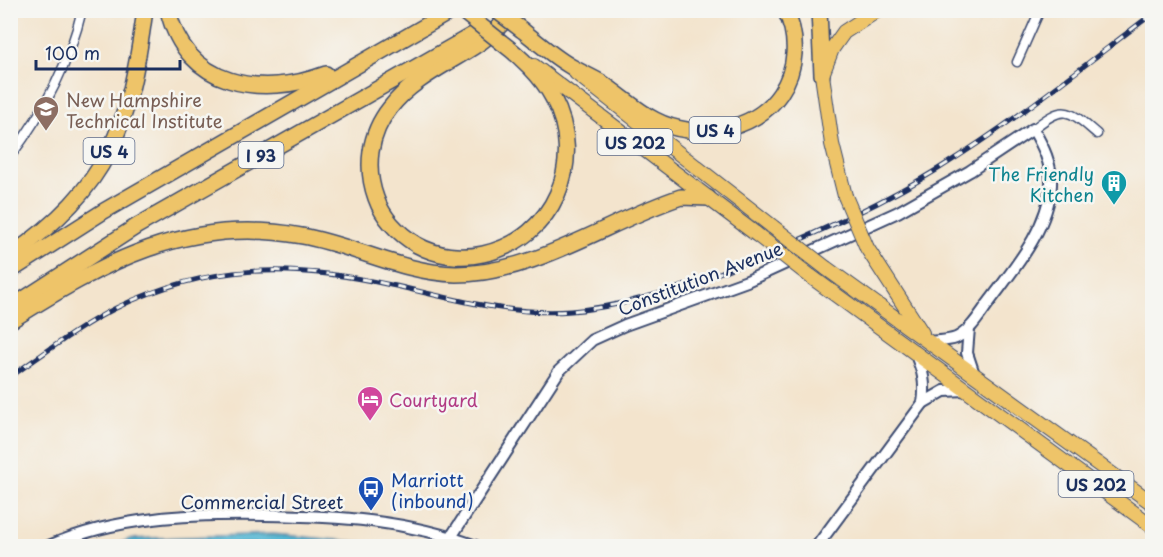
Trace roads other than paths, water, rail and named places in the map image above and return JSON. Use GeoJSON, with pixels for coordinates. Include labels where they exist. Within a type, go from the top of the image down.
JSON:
{"type":"FeatureCollection","features":[{"type":"Feature","properties":{"kind":"highway","name":"US 4"},"geometry":{"type":"LineString","coordinates":[[10,256],[47,230],[80,198],[99,171],[119,130],[133,88],[145,10]]}},
{"type":"Feature","properties":{"kind":"highway"},"geometry":{"type":"LineString","coordinates":[[168,10],[171,22],[188,51],[213,73],[234,82],[256,87],[279,87],[302,82],[368,58]]}},
{"type":"Feature","properties":{"kind":"highway","name":"I 93"},"geometry":{"type":"LineString","coordinates":[[10,271],[104,211],[453,10]]}},
{"type":"Feature","properties":{"kind":"highway"},"geometry":{"type":"LineString","coordinates":[[461,10],[507,46],[544,84],[562,119],[567,141],[567,162],[557,197],[547,214],[534,228],[520,239],[497,251],[477,256],[456,256],[422,248],[393,226],[378,203],[371,179],[369,161],[375,134],[389,108],[405,93],[480,43],[516,11]]}},
{"type":"Feature","properties":{"kind":"highway"},"geometry":{"type":"LineString","coordinates":[[496,10],[568,65]]}},
{"type":"Feature","properties":{"kind":"highway","name":"US 4"},"geometry":{"type":"LineString","coordinates":[[568,65],[602,83],[657,121],[695,131],[734,126],[767,107],[778,96],[789,77],[794,44],[785,10]]}},
{"type":"Feature","properties":{"kind":"highway"},"geometry":{"type":"LineString","coordinates":[[819,10],[822,75]]}},
{"type":"Feature","properties":{"kind":"highway","name":"I 93"},"geometry":{"type":"LineString","coordinates":[[10,308],[137,226],[516,11]]}},
{"type":"Feature","properties":{"kind":"highway"},"geometry":{"type":"LineString","coordinates":[[10,321],[97,270],[138,251],[203,234],[259,231],[303,236],[410,268],[456,274],[513,266],[681,197],[708,198]]}},
{"type":"Feature","properties":{"kind":"main road"},"geometry":{"type":"LineString","coordinates":[[878,10],[844,32],[832,49],[822,75],[832,144],[845,196],[867,248],[929,342]]}},
{"type":"Feature","properties":{"kind":"main road","name":"US 202"},"geometry":{"type":"LineString","coordinates":[[507,46],[810,276],[1152,526]]}},
{"type":"Feature","properties":{"kind":"main road","name":"US 202"},"geometry":{"type":"LineString","coordinates":[[568,65],[600,94],[826,268],[1152,503]]}},
{"type":"Feature","properties":{"kind":"street"},"geometry":{"type":"LineString","coordinates":[[10,157],[50,97],[76,35],[82,10]]}},
{"type":"Feature","properties":{"kind":"street"},"geometry":{"type":"LineString","coordinates":[[1017,62],[1041,10]]}},
{"type":"Feature","properties":{"kind":"street"},"geometry":{"type":"LineString","coordinates":[[929,342],[956,338],[969,328],[1018,263],[1046,208],[1050,189],[1050,169],[1044,148],[1033,129],[1056,112],[1064,112],[1081,120],[1097,134]]}},
{"type":"Feature","properties":{"kind":"street","name":"Constitution Avenue"},"geometry":{"type":"LineString","coordinates":[[451,537],[559,371],[592,340],[619,327],[747,281],[898,212],[961,177],[1033,129]]}},
{"type":"Feature","properties":{"kind":"street"},"geometry":{"type":"LineString","coordinates":[[969,328],[967,353],[975,375]]}},
{"type":"Feature","properties":{"kind":"street"},"geometry":{"type":"LineString","coordinates":[[915,353],[924,374],[926,386],[923,403]]}},
{"type":"Feature","properties":{"kind":"street"},"geometry":{"type":"LineString","coordinates":[[817,546],[923,403],[944,392],[966,390]]}},
{"type":"Feature","properties":{"kind":"street","name":"Commercial Street"},"geometry":{"type":"LineString","coordinates":[[49,546],[82,534],[129,522],[230,515],[363,519],[451,537],[476,546]]}},
{"type":"Feature","properties":{"kind":"water"},"geometry":{"type":"Polygon","coordinates":[[[273,534],[400,546],[113,546],[130,539],[273,534]]]}},
{"type":"Feature","properties":{"kind":"railway"},"geometry":{"type":"LineString","coordinates":[[10,377],[75,332],[116,308],[150,293],[184,282],[218,275],[251,271],[320,273],[391,285],[481,305],[548,312],[596,308],[645,298],[693,283],[808,236],[874,205],[917,181],[1020,114],[1152,14]]}},
{"type":"Feature","properties":{"kind":"place","name":"New Hampshire Technical Institute"},"geometry":{"type":"Point","coordinates":[46,132]}},
{"type":"Feature","properties":{"kind":"place","name":"The Friendly Kitchen"},"geometry":{"type":"Point","coordinates":[1114,206]}},
{"type":"Feature","properties":{"kind":"place","name":"Courtyard"},"geometry":{"type":"Point","coordinates":[370,422]}},
{"type":"Feature","properties":{"kind":"place","name":"Marriott (inbound)"},"geometry":{"type":"Point","coordinates":[371,512]}}]}
